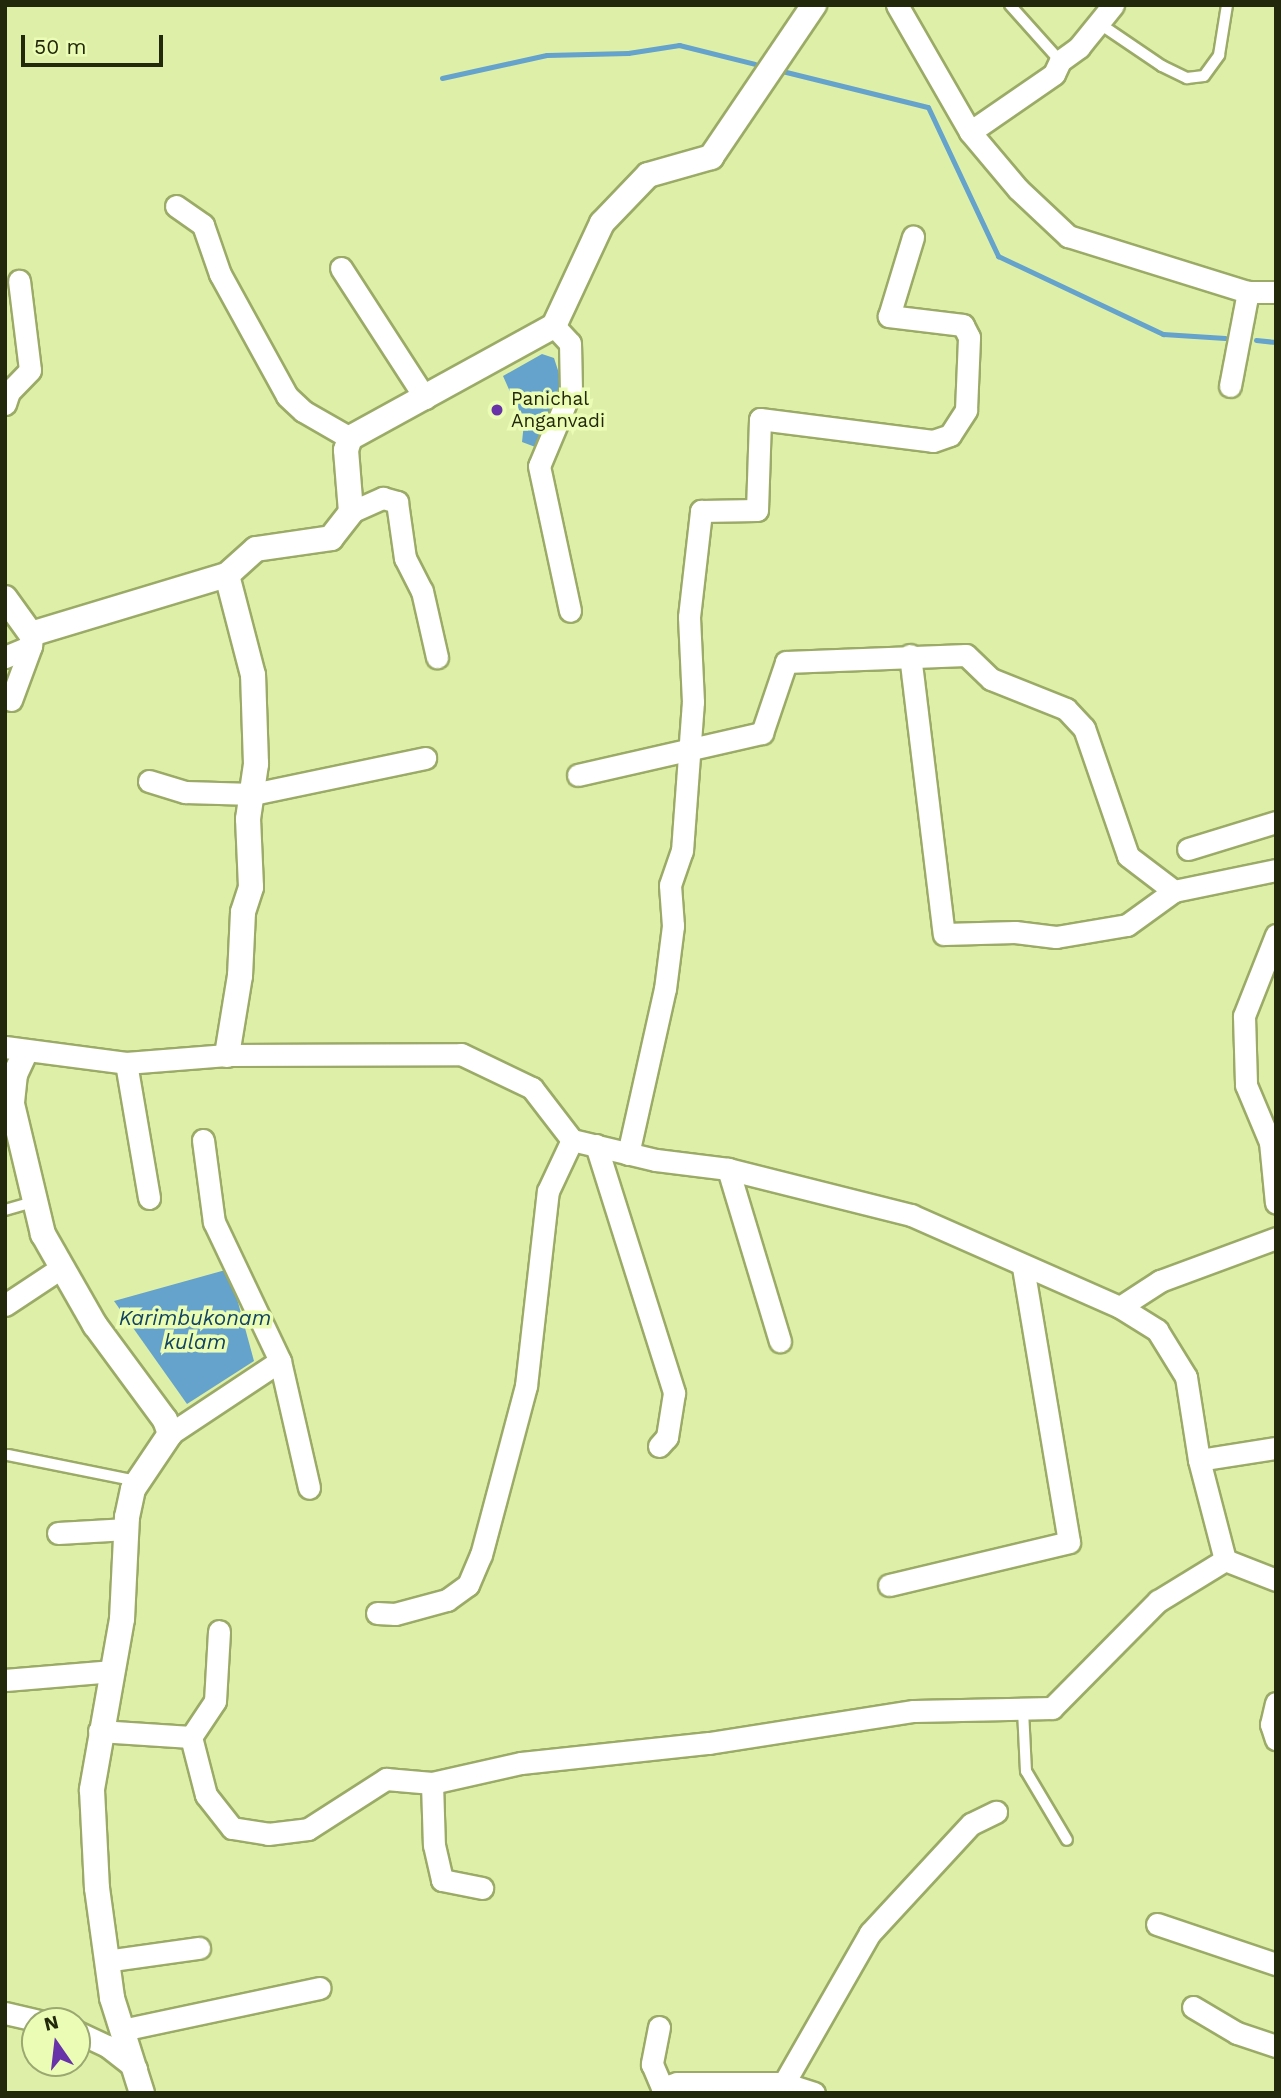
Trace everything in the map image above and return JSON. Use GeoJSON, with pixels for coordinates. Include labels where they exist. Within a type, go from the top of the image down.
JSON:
{"type":"FeatureCollection","features":[{"type":"Feature","properties":{"kind":"street"},"geometry":{"type":"LineString","coordinates":[[351,512],[346,450],[350,438],[554,326],[602,223],[648,175],[711,157],[814,5]]}},
{"type":"Feature","properties":{"kind":"street"},"geometry":{"type":"LineString","coordinates":[[897,5],[970,132],[1018,189],[1068,236],[1248,292],[1276,292]]}},
{"type":"Feature","properties":{"kind":"street"},"geometry":{"type":"LineString","coordinates":[[970,132],[1054,74],[1060,61],[1100,24],[1113,5]]}},
{"type":"Feature","properties":{"kind":"street"},"geometry":{"type":"LineString","coordinates":[[176,206],[203,225],[220,274],[287,396],[303,411],[350,438]]}},
{"type":"Feature","properties":{"kind":"street"},"geometry":{"type":"LineString","coordinates":[[628,1154],[665,989],[673,926],[670,885],[682,852],[693,702],[689,617],[701,511],[757,510],[760,419],[933,441],[950,435],[966,410],[971,364],[970,337],[963,326],[889,316],[913,237]]}},
{"type":"Feature","properties":{"kind":"street"},"geometry":{"type":"LineString","coordinates":[[341,268],[425,398]]}},
{"type":"Feature","properties":{"kind":"street"},"geometry":{"type":"LineString","coordinates":[[5,404],[9,392],[30,370],[19,281]]}},
{"type":"Feature","properties":{"kind":"street"},"geometry":{"type":"LineString","coordinates":[[1230,386],[1248,292]]}},
{"type":"Feature","properties":{"kind":"street"},"geometry":{"type":"LineString","coordinates":[[554,326],[570,343],[571,390],[539,466],[570,611]]}},
{"type":"Feature","properties":{"kind":"street"},"geometry":{"type":"LineString","coordinates":[[5,657],[31,640],[227,575],[256,549],[331,538],[351,512],[383,498],[397,502],[405,558],[422,591],[437,657]]}},
{"type":"Feature","properties":{"kind":"street"},"geometry":{"type":"LineString","coordinates":[[227,575],[253,674],[253,794],[248,819],[251,887],[242,922],[240,976],[227,1055]]}},
{"type":"Feature","properties":{"kind":"street"},"geometry":{"type":"LineString","coordinates":[[5,598],[31,640]]}},
{"type":"Feature","properties":{"kind":"street"},"geometry":{"type":"LineString","coordinates":[[11,700],[31,640]]}},
{"type":"Feature","properties":{"kind":"street"},"geometry":{"type":"LineString","coordinates":[[910,655],[944,934],[1015,932],[1056,937],[1127,925],[1174,891],[1276,870]]}},
{"type":"Feature","properties":{"kind":"street"},"geometry":{"type":"LineString","coordinates":[[578,775],[689,752],[762,733],[786,662],[910,655],[965,655],[991,679],[1066,709],[1084,728],[1128,856],[1174,891]]}},
{"type":"Feature","properties":{"kind":"street"},"geometry":{"type":"LineString","coordinates":[[149,782],[185,792],[253,794],[425,758]]}},
{"type":"Feature","properties":{"kind":"street"},"geometry":{"type":"LineString","coordinates":[[1188,849],[1276,822]]}},
{"type":"Feature","properties":{"kind":"street"},"geometry":{"type":"LineString","coordinates":[[1276,935],[1244,1016],[1246,1085],[1270,1142],[1276,1203]]}},
{"type":"Feature","properties":{"kind":"street"},"geometry":{"type":"LineString","coordinates":[[170,1434],[61,1268],[33,1202],[12,1104],[15,1050],[126,1063],[227,1055],[461,1054],[533,1088],[572,1140],[628,1154],[729,1170],[911,1215],[1023,1267],[1120,1307],[1157,1330],[1186,1377],[1199,1460],[1225,1560]]}},
{"type":"Feature","properties":{"kind":"street"},"geometry":{"type":"LineString","coordinates":[[126,1063],[149,1198]]}},
{"type":"Feature","properties":{"kind":"street"},"geometry":{"type":"LineString","coordinates":[[203,1140],[214,1222],[280,1361],[309,1488]]}},
{"type":"Feature","properties":{"kind":"street"},"geometry":{"type":"LineString","coordinates":[[377,1614],[395,1614],[447,1600],[468,1586],[481,1555],[526,1386],[548,1191],[572,1140]]}},
{"type":"Feature","properties":{"kind":"street"},"geometry":{"type":"LineString","coordinates":[[596,1145],[674,1393],[667,1437],[659,1446]]}},
{"type":"Feature","properties":{"kind":"street"},"geometry":{"type":"LineString","coordinates":[[729,1170],[780,1341]]}},
{"type":"Feature","properties":{"kind":"street"},"geometry":{"type":"LineString","coordinates":[[1120,1307],[1160,1281],[1276,1238]]}},
{"type":"Feature","properties":{"kind":"street"},"geometry":{"type":"LineString","coordinates":[[889,1585],[1069,1542],[1023,1267]]}},
{"type":"Feature","properties":{"kind":"street"},"geometry":{"type":"LineString","coordinates":[[5,1305],[61,1268]]}},
{"type":"Feature","properties":{"kind":"street"},"geometry":{"type":"LineString","coordinates":[[142,2093],[122,2030],[106,1961],[92,1790],[99,1731],[124,1606],[127,1529],[137,1481],[170,1434],[280,1361]]}},
{"type":"Feature","properties":{"kind":"street"},"geometry":{"type":"LineString","coordinates":[[1199,1460],[1276,1448]]}},
{"type":"Feature","properties":{"kind":"street"},"geometry":{"type":"LineString","coordinates":[[58,1534],[127,1529]]}},
{"type":"Feature","properties":{"kind":"street"},"geometry":{"type":"LineString","coordinates":[[1225,1560],[1276,1580]]}},
{"type":"Feature","properties":{"kind":"street"},"geometry":{"type":"LineString","coordinates":[[219,1631],[215,1701],[191,1737],[206,1795],[232,1828],[268,1834],[308,1829],[386,1779],[432,1783],[521,1763],[709,1743],[914,1711],[975,1706],[1023,1710],[1052,1708],[1063,1700],[1158,1601],[1225,1560]]}},
{"type":"Feature","properties":{"kind":"street"},"geometry":{"type":"LineString","coordinates":[[5,1680],[112,1671]]}},
{"type":"Feature","properties":{"kind":"street"},"geometry":{"type":"LineString","coordinates":[[1276,1703],[1272,1724],[1276,1739]]}},
{"type":"Feature","properties":{"kind":"street"},"geometry":{"type":"LineString","coordinates":[[99,1731],[191,1737]]}},
{"type":"Feature","properties":{"kind":"street"},"geometry":{"type":"LineString","coordinates":[[432,1783],[434,1845],[442,1880],[482,1888]]}},
{"type":"Feature","properties":{"kind":"street"},"geometry":{"type":"LineString","coordinates":[[784,2084],[870,1933],[971,1824],[996,1812]]}},
{"type":"Feature","properties":{"kind":"street"},"geometry":{"type":"LineString","coordinates":[[1157,1924],[1276,1965]]}},
{"type":"Feature","properties":{"kind":"street"},"geometry":{"type":"LineString","coordinates":[[106,1961],[199,1948]]}},
{"type":"Feature","properties":{"kind":"street"},"geometry":{"type":"LineString","coordinates":[[122,2030],[320,1989]]}},
{"type":"Feature","properties":{"kind":"street"},"geometry":{"type":"LineString","coordinates":[[1193,2007],[1237,2033],[1276,2046]]}},
{"type":"Feature","properties":{"kind":"street"},"geometry":{"type":"LineString","coordinates":[[659,2027],[652,2063],[662,2088],[677,2083],[784,2084],[814,2093]]}},
{"type":"Feature","properties":{"kind":"street"},"geometry":{"type":"LineString","coordinates":[[91,2039],[107,2046],[136,2069]]}},
{"type":"Feature","properties":{"kind":"lane"},"geometry":{"type":"LineString","coordinates":[[1010,5],[1060,61]]}},
{"type":"Feature","properties":{"kind":"lane"},"geometry":{"type":"LineString","coordinates":[[1100,24],[1162,66],[1187,78],[1203,76],[1219,55],[1227,5]]}},
{"type":"Feature","properties":{"kind":"lane"},"geometry":{"type":"LineString","coordinates":[[5,1210],[33,1202]]}},
{"type":"Feature","properties":{"kind":"lane"},"geometry":{"type":"LineString","coordinates":[[8,1455],[137,1481]]}},
{"type":"Feature","properties":{"kind":"lane"},"geometry":{"type":"LineString","coordinates":[[1023,1710],[1026,1771],[1067,1840]]}},
{"type":"Feature","properties":{"kind":"water"},"geometry":{"type":"Polygon","coordinates":[[[542,354],[554,358],[565,392],[538,448],[522,442],[524,423],[503,376],[542,354]]]}},
{"type":"Feature","properties":{"kind":"water","name":"Karimbukonam kulam"},"geometry":{"type":"Polygon","coordinates":[[[229,1269],[254,1361],[187,1404],[114,1301],[229,1269]]]}},
{"type":"Feature","properties":{"kind":"waterway"},"geometry":{"type":"LineString","coordinates":[[442,78],[547,55],[628,53],[679,45],[755,64]]}},
{"type":"Feature","properties":{"kind":"waterway"},"geometry":{"type":"LineString","coordinates":[[778,70],[928,107],[998,256],[1163,334],[1225,338]]}},
{"type":"Feature","properties":{"kind":"waterway"},"geometry":{"type":"LineString","coordinates":[[1256,340],[1276,342]]}},
{"type":"Feature","properties":{"kind":"place","name":"Panichal Anganvadi"},"geometry":{"type":"Point","coordinates":[497,410]}}]}
